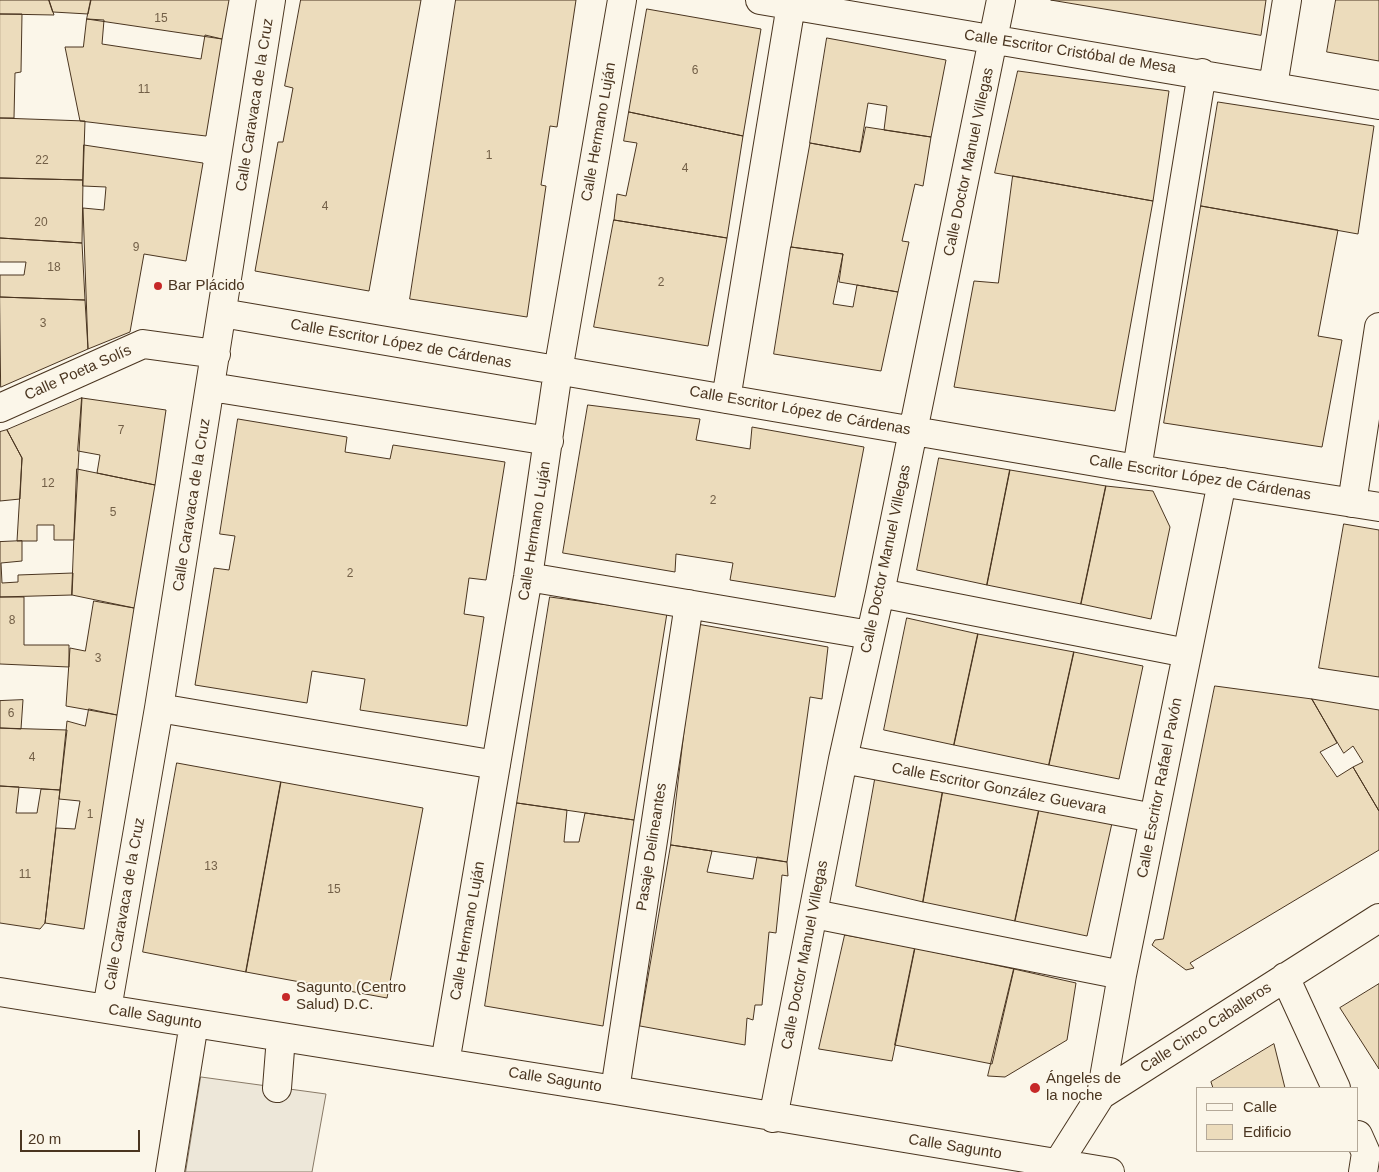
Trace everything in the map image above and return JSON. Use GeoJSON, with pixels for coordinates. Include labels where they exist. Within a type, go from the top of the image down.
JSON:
{"type":"FeatureCollection","features":[{"type":"Feature","properties":{"kind":"street","name":"Calle Caravaca de la Cruz"},"geometry":{"type":"LineString","coordinates":[[106,1009],[159,708],[271,0]]}},
{"type":"Feature","properties":{"kind":"street","name":"Calle Hermano Luján"},"geometry":{"type":"LineString","coordinates":[[445,1063],[528,577],[558,371],[622,0]]}},
{"type":"Feature","properties":{"kind":"street","name":"Calle Escritor Cristóbal de Mesa"},"geometry":{"type":"LineString","coordinates":[[760,0],[1202,73],[1379,105]]}},
{"type":"Feature","properties":{"kind":"street","name":"Calle Doctor Manuel Villegas"},"geometry":{"type":"LineString","coordinates":[[773,1118],[843,759],[880,593],[1001,0]]}},
{"type":"Feature","properties":{"kind":"street"},"geometry":{"type":"LineString","coordinates":[[1273,86],[1288,0]]}},
{"type":"Feature","properties":{"kind":"street"},"geometry":{"type":"LineString","coordinates":[[726,399],[791,5]]}},
{"type":"Feature","properties":{"kind":"street"},"geometry":{"type":"LineString","coordinates":[[1137,468],[1202,73]]}},
{"type":"Feature","properties":{"kind":"street","name":"Calle Escritor López de Cárdenas"},"geometry":{"type":"LineString","coordinates":[[222,313],[558,371],[1379,507]]}},
{"type":"Feature","properties":{"kind":"street"},"geometry":{"type":"LineString","coordinates":[[1352,502],[1379,327]]}},
{"type":"Feature","properties":{"kind":"street","name":"Calle Poeta Solís"},"geometry":{"type":"LineString","coordinates":[[0,408],[143,344],[216,354]]}},
{"type":"Feature","properties":{"kind":"street"},"geometry":{"type":"LineString","coordinates":[[211,387],[548,441]]}},
{"type":"Feature","properties":{"kind":"street","name":"Calle Escritor Rafael Pavón"},"geometry":{"type":"LineString","coordinates":[[1101,1095],[1122,975],[1222,482]]}},
{"type":"Feature","properties":{"kind":"street"},"geometry":{"type":"LineString","coordinates":[[528,577],[870,635]]}},
{"type":"Feature","properties":{"kind":"street"},"geometry":{"type":"LineString","coordinates":[[880,593],[1187,653]]}},
{"type":"Feature","properties":{"kind":"street","name":"Pasaje Delineantes"},"geometry":{"type":"LineString","coordinates":[[615,1090],[689,604]]}},
{"type":"Feature","properties":{"kind":"street"},"geometry":{"type":"LineString","coordinates":[[159,708],[496,765]]}},
{"type":"Feature","properties":{"kind":"street","name":"Calle Escritor González Guevara"},"geometry":{"type":"LineString","coordinates":[[843,759],[1154,818]]}},
{"type":"Feature","properties":{"kind":"street"},"geometry":{"type":"LineString","coordinates":[[814,914],[1122,975]]}},
{"type":"Feature","properties":{"kind":"street","name":"Calle Cinco Caballeros"},"geometry":{"type":"LineString","coordinates":[[1058,1164],[1101,1095],[1379,918]]}},
{"type":"Feature","properties":{"kind":"street"},"geometry":{"type":"LineString","coordinates":[[1285,977],[1336,1087]]}},
{"type":"Feature","properties":{"kind":"street","name":"Calle Sagunto"},"geometry":{"type":"LineString","coordinates":[[0,992],[615,1090],[773,1118],[1110,1172]]}},
{"type":"Feature","properties":{"kind":"street"},"geometry":{"type":"LineString","coordinates":[[170,1172],[194,1023]]}},
{"type":"Feature","properties":{"kind":"street"},"geometry":{"type":"LineString","coordinates":[[277,1088],[281,1037]]}},
{"type":"Feature","properties":{"kind":"street"},"geometry":{"type":"LineString","coordinates":[[1359,1137],[1366,1153],[1363,1172]]}},
{"type":"Feature","properties":{"kind":"shaded area"},"geometry":{"type":"Polygon","coordinates":[[[201,1077],[326,1094],[312,1172],[186,1172],[201,1077]]]}},
{"type":"Feature","properties":{"kind":"building"},"geometry":{"type":"Polygon","coordinates":[[[0,0],[49,0],[54,15],[0,14],[0,0]]]}},
{"type":"Feature","properties":{"kind":"building"},"geometry":{"type":"Polygon","coordinates":[[[49,0],[91,0],[88,14],[53,12],[49,0]]]}},
{"type":"Feature","properties":{"kind":"building"},"geometry":{"type":"Polygon","coordinates":[[[91,0],[229,0],[222,39],[87,19],[91,0]]]}},
{"type":"Feature","properties":{"kind":"building"},"geometry":{"type":"Polygon","coordinates":[[[301,0],[421,0],[369,291],[255,271],[278,142],[283,142],[293,88],[285,86],[301,0]]]}},
{"type":"Feature","properties":{"kind":"building"},"geometry":{"type":"Polygon","coordinates":[[[456,0],[576,0],[557,127],[550,126],[541,185],[546,186],[527,317],[410,299],[456,0]]]}},
{"type":"Feature","properties":{"kind":"building"},"geometry":{"type":"Polygon","coordinates":[[[1051,0],[1266,0],[1261,35],[1051,0]]]}},
{"type":"Feature","properties":{"kind":"building"},"geometry":{"type":"Polygon","coordinates":[[[1336,0],[1379,0],[1379,61],[1327,52],[1336,0]]]}},
{"type":"Feature","properties":{"kind":"building"},"geometry":{"type":"Polygon","coordinates":[[[647,9],[761,29],[743,136],[629,112],[647,9]]]}},
{"type":"Feature","properties":{"kind":"building"},"geometry":{"type":"Polygon","coordinates":[[[0,14],[22,14],[21,72],[15,73],[14,118],[0,118],[0,14]]]}},
{"type":"Feature","properties":{"kind":"building"},"geometry":{"type":"Polygon","coordinates":[[[87,19],[104,20],[102,44],[201,59],[205,35],[222,39],[206,136],[80,121],[65,47],[83,47],[87,19]]]}},
{"type":"Feature","properties":{"kind":"building"},"geometry":{"type":"Polygon","coordinates":[[[827,38],[946,60],[931,137],[884,130],[887,106],[868,103],[860,152],[810,143],[827,38]]]}},
{"type":"Feature","properties":{"kind":"building"},"geometry":{"type":"Polygon","coordinates":[[[1018,71],[1169,91],[1153,201],[995,173],[1018,71]]]}},
{"type":"Feature","properties":{"kind":"building"},"geometry":{"type":"Polygon","coordinates":[[[1218,102],[1374,126],[1358,234],[1201,206],[1218,102]]]}},
{"type":"Feature","properties":{"kind":"building"},"geometry":{"type":"Polygon","coordinates":[[[629,112],[743,136],[727,238],[614,220],[617,194],[626,196],[637,143],[624,141],[629,112]]]}},
{"type":"Feature","properties":{"kind":"building"},"geometry":{"type":"Polygon","coordinates":[[[0,118],[85,121],[83,180],[0,178],[0,118]]]}},
{"type":"Feature","properties":{"kind":"building"},"geometry":{"type":"Polygon","coordinates":[[[866,127],[931,137],[923,186],[915,184],[902,241],[909,242],[898,292],[839,282],[843,254],[791,247],[810,143],[860,152],[866,127]]]}},
{"type":"Feature","properties":{"kind":"building"},"geometry":{"type":"Polygon","coordinates":[[[84,145],[203,163],[186,261],[144,254],[130,332],[88,349],[83,208],[104,210],[106,187],[83,186],[84,145]]]}},
{"type":"Feature","properties":{"kind":"building"},"geometry":{"type":"Polygon","coordinates":[[[1013,176],[1153,201],[1115,411],[954,387],[974,281],[998,283],[1013,176]]]}},
{"type":"Feature","properties":{"kind":"building"},"geometry":{"type":"Polygon","coordinates":[[[0,178],[83,180],[82,243],[0,238],[0,178]]]}},
{"type":"Feature","properties":{"kind":"building"},"geometry":{"type":"Polygon","coordinates":[[[1201,206],[1338,230],[1318,336],[1342,340],[1322,447],[1164,423],[1201,206]]]}},
{"type":"Feature","properties":{"kind":"building"},"geometry":{"type":"Polygon","coordinates":[[[614,220],[727,238],[708,346],[594,327],[614,220]]]}},
{"type":"Feature","properties":{"kind":"building"},"geometry":{"type":"Polygon","coordinates":[[[0,238],[82,243],[85,300],[0,297],[0,275],[24,275],[26,262],[0,262],[0,238]]]}},
{"type":"Feature","properties":{"kind":"building"},"geometry":{"type":"Polygon","coordinates":[[[791,247],[843,254],[833,304],[853,307],[857,285],[898,292],[881,371],[774,354],[791,247]]]}},
{"type":"Feature","properties":{"kind":"building"},"geometry":{"type":"Polygon","coordinates":[[[0,297],[85,300],[88,349],[1,387],[0,297]]]}},
{"type":"Feature","properties":{"kind":"building"},"geometry":{"type":"Polygon","coordinates":[[[82,398],[166,410],[155,485],[97,473],[100,455],[78,451],[82,398]]]}},
{"type":"Feature","properties":{"kind":"building"},"geometry":{"type":"Polygon","coordinates":[[[82,398],[74,540],[54,540],[54,525],[37,525],[37,541],[17,541],[22,458],[7,430],[82,398]]]}},
{"type":"Feature","properties":{"kind":"building"},"geometry":{"type":"Polygon","coordinates":[[[588,405],[700,419],[696,440],[750,449],[752,427],[864,447],[835,597],[730,580],[733,563],[676,554],[675,572],[563,553],[588,405]]]}},
{"type":"Feature","properties":{"kind":"building"},"geometry":{"type":"Polygon","coordinates":[[[238,419],[347,437],[345,452],[390,459],[393,445],[505,462],[486,580],[469,578],[464,614],[484,617],[467,726],[360,710],[365,679],[312,671],[307,703],[195,685],[214,568],[229,570],[235,536],[220,534],[238,419]]]}},
{"type":"Feature","properties":{"kind":"building"},"geometry":{"type":"Polygon","coordinates":[[[7,430],[22,458],[20,499],[0,501],[0,432],[7,430]]]}},
{"type":"Feature","properties":{"kind":"building"},"geometry":{"type":"Polygon","coordinates":[[[939,458],[1010,470],[987,585],[917,570],[939,458]]]}},
{"type":"Feature","properties":{"kind":"building"},"geometry":{"type":"Polygon","coordinates":[[[77,469],[155,485],[134,608],[72,595],[77,469]]]}},
{"type":"Feature","properties":{"kind":"building"},"geometry":{"type":"Polygon","coordinates":[[[1010,470],[1106,486],[1081,604],[987,585],[1010,470]]]}},
{"type":"Feature","properties":{"kind":"building"},"geometry":{"type":"Polygon","coordinates":[[[1106,486],[1153,491],[1170,527],[1151,619],[1081,604],[1106,486]]]}},
{"type":"Feature","properties":{"kind":"building"},"geometry":{"type":"Polygon","coordinates":[[[1344,524],[1379,530],[1379,677],[1319,668],[1344,524]]]}},
{"type":"Feature","properties":{"kind":"building"},"geometry":{"type":"Polygon","coordinates":[[[22,541],[22,561],[1,563],[2,583],[18,582],[18,575],[73,573],[72,595],[0,597],[0,542],[22,541]]]}},
{"type":"Feature","properties":{"kind":"building"},"geometry":{"type":"Polygon","coordinates":[[[0,597],[24,597],[24,645],[69,645],[69,667],[0,664],[0,597]]]}},
{"type":"Feature","properties":{"kind":"building"},"geometry":{"type":"Polygon","coordinates":[[[550,597],[667,613],[634,820],[517,803],[550,597]]]}},
{"type":"Feature","properties":{"kind":"building"},"geometry":{"type":"Polygon","coordinates":[[[94,601],[134,608],[117,715],[66,706],[70,648],[85,651],[94,601]]]}},
{"type":"Feature","properties":{"kind":"building"},"geometry":{"type":"Polygon","coordinates":[[[907,618],[978,634],[954,745],[884,730],[907,618]]]}},
{"type":"Feature","properties":{"kind":"building"},"geometry":{"type":"Polygon","coordinates":[[[697,624],[828,647],[822,699],[810,697],[787,862],[671,845],[697,624]]]}},
{"type":"Feature","properties":{"kind":"building"},"geometry":{"type":"Polygon","coordinates":[[[978,634],[1074,652],[1049,765],[954,745],[978,634]]]}},
{"type":"Feature","properties":{"kind":"building"},"geometry":{"type":"Polygon","coordinates":[[[1074,652],[1143,666],[1119,779],[1049,765],[1074,652]]]}},
{"type":"Feature","properties":{"kind":"building"},"geometry":{"type":"Polygon","coordinates":[[[1215,686],[1312,699],[1337,743],[1320,752],[1337,777],[1353,767],[1379,811],[1379,850],[1190,963],[1194,968],[1186,970],[1152,945],[1155,940],[1163,939],[1215,686]]]}},
{"type":"Feature","properties":{"kind":"building"},"geometry":{"type":"Polygon","coordinates":[[[1312,699],[1379,710],[1379,811],[1353,767],[1363,762],[1353,746],[1344,753],[1312,699]]]}},
{"type":"Feature","properties":{"kind":"building"},"geometry":{"type":"Polygon","coordinates":[[[23,700],[21,729],[0,728],[0,701],[23,700]]]}},
{"type":"Feature","properties":{"kind":"building"},"geometry":{"type":"Polygon","coordinates":[[[89,709],[117,715],[84,929],[45,923],[56,828],[75,829],[80,801],[59,799],[67,721],[85,726],[89,709]]]}},
{"type":"Feature","properties":{"kind":"building"},"geometry":{"type":"Polygon","coordinates":[[[0,728],[67,730],[60,790],[0,786],[0,728]]]}},
{"type":"Feature","properties":{"kind":"building"},"geometry":{"type":"Polygon","coordinates":[[[177,763],[281,782],[246,972],[143,952],[177,763]]]}},
{"type":"Feature","properties":{"kind":"building"},"geometry":{"type":"Polygon","coordinates":[[[876,774],[943,790],[923,902],[856,886],[876,774]]]}},
{"type":"Feature","properties":{"kind":"building"},"geometry":{"type":"Polygon","coordinates":[[[281,782],[423,808],[387,998],[246,972],[281,782]]]}},
{"type":"Feature","properties":{"kind":"building"},"geometry":{"type":"Polygon","coordinates":[[[0,786],[19,787],[16,813],[37,813],[41,789],[60,790],[45,923],[40,929],[0,923],[0,786]]]}},
{"type":"Feature","properties":{"kind":"building"},"geometry":{"type":"Polygon","coordinates":[[[943,790],[1039,810],[1015,921],[923,902],[943,790]]]}},
{"type":"Feature","properties":{"kind":"building"},"geometry":{"type":"Polygon","coordinates":[[[517,803],[567,810],[564,842],[579,842],[585,813],[634,820],[603,1026],[485,1006],[517,803]]]}},
{"type":"Feature","properties":{"kind":"building"},"geometry":{"type":"Polygon","coordinates":[[[1039,810],[1112,823],[1087,936],[1015,921],[1039,810]]]}},
{"type":"Feature","properties":{"kind":"building"},"geometry":{"type":"Polygon","coordinates":[[[671,845],[712,851],[707,872],[753,879],[757,857],[787,862],[788,876],[782,875],[776,933],[769,932],[762,1005],[755,1005],[753,1020],[747,1018],[745,1045],[640,1026],[671,845]]]}},
{"type":"Feature","properties":{"kind":"building"},"geometry":{"type":"Polygon","coordinates":[[[845,935],[915,948],[892,1061],[819,1049],[845,935]]]}},
{"type":"Feature","properties":{"kind":"building"},"geometry":{"type":"Polygon","coordinates":[[[915,948],[1014,969],[992,1064],[895,1045],[915,948]]]}},
{"type":"Feature","properties":{"kind":"building"},"geometry":{"type":"Polygon","coordinates":[[[1014,969],[1076,983],[1067,1040],[1005,1077],[988,1076],[1014,969]]]}},
{"type":"Feature","properties":{"kind":"building"},"geometry":{"type":"Polygon","coordinates":[[[1379,984],[1379,1069],[1340,1008],[1379,984]]]}},
{"type":"Feature","properties":{"kind":"building"},"geometry":{"type":"Polygon","coordinates":[[[1274,1044],[1285,1087],[1213,1087],[1211,1082],[1274,1044]]]}},
{"type":"Feature","properties":{"kind":"place","name":"Bar Plácido"},"geometry":{"type":"Point","coordinates":[158,286]}},
{"type":"Feature","properties":{"kind":"place","name":"Sagunto (Centro Salud) D.C."},"geometry":{"type":"Point","coordinates":[286,997]}},
{"type":"Feature","properties":{"kind":"place","name":"Ángeles de la noche"},"geometry":{"type":"Point","coordinates":[1035,1088]}}]}
